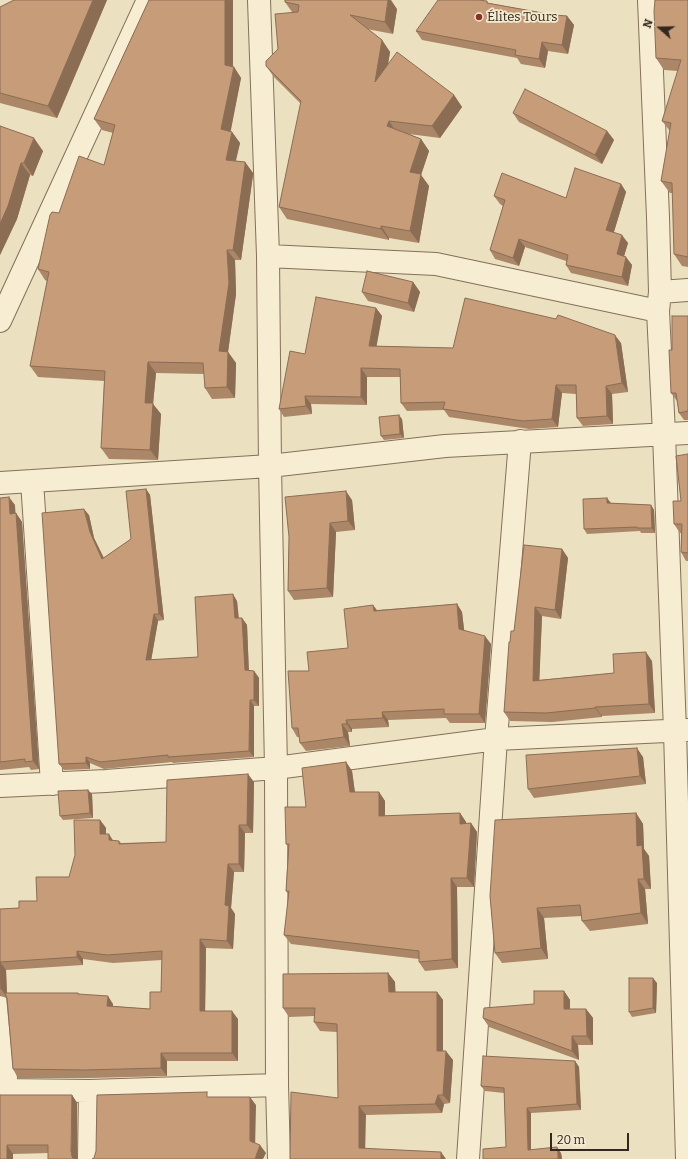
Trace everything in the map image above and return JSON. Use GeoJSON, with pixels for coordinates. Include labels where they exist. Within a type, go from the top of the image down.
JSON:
{"type":"FeatureCollection","features":[{"type":"Feature","properties":{"kind":"street"},"geometry":{"type":"LineString","coordinates":[[1,316],[148,0]]}},
{"type":"Feature","properties":{"kind":"street"},"geometry":{"type":"LineString","coordinates":[[259,0],[268,256],[270,466],[276,768],[277,1085],[279,1159]]}},
{"type":"Feature","properties":{"kind":"street"},"geometry":{"type":"LineString","coordinates":[[649,0],[664,434],[681,730],[687,1152]]}},
{"type":"Feature","properties":{"kind":"street"},"geometry":{"type":"LineString","coordinates":[[268,256],[436,264],[659,302],[688,290]]}},
{"type":"Feature","properties":{"kind":"street"},"geometry":{"type":"LineString","coordinates":[[0,483],[270,466],[418,449],[520,441],[688,433]]}},
{"type":"Feature","properties":{"kind":"street"},"geometry":{"type":"LineString","coordinates":[[468,1159],[496,739],[520,441]]}},
{"type":"Feature","properties":{"kind":"street"},"geometry":{"type":"LineString","coordinates":[[32,482],[52,784]]}},
{"type":"Feature","properties":{"kind":"street"},"geometry":{"type":"LineString","coordinates":[[0,786],[52,784],[276,768],[496,739],[681,730]]}},
{"type":"Feature","properties":{"kind":"street"},"geometry":{"type":"LineString","coordinates":[[0,1007],[4,1090],[90,1091],[277,1085]]}},
{"type":"Feature","properties":{"kind":"street"},"geometry":{"type":"LineString","coordinates":[[89,1159],[90,1091]]}},
{"type":"Feature","properties":{"kind":"building"},"geometry":{"type":"Polygon","coordinates":[[[14,0],[93,0],[48,106],[0,93],[0,7],[14,0]]]}},
{"type":"Feature","properties":{"kind":"building"},"geometry":{"type":"Polygon","coordinates":[[[149,0],[225,0],[225,65],[234,67],[221,129],[232,132],[226,160],[245,162],[233,250],[227,250],[229,283],[219,351],[228,352],[227,387],[205,388],[203,363],[148,362],[145,403],[153,403],[150,450],[101,448],[105,371],[30,366],[49,272],[38,269],[50,215],[52,212],[59,213],[79,156],[104,165],[115,125],[94,119],[149,0]]]}},
{"type":"Feature","properties":{"kind":"building"},"geometry":{"type":"Polygon","coordinates":[[[285,0],[388,0],[385,22],[350,15],[382,40],[375,82],[397,52],[454,95],[432,126],[389,121],[387,126],[421,139],[410,172],[421,174],[410,231],[381,226],[381,229],[279,207],[301,101],[266,66],[266,61],[278,49],[275,14],[298,12],[299,5],[285,2],[285,0]]]}},
{"type":"Feature","properties":{"kind":"building"},"geometry":{"type":"Polygon","coordinates":[[[438,0],[487,1],[487,3],[567,16],[562,45],[542,42],[539,59],[515,55],[516,50],[416,31],[438,0]]]}},
{"type":"Feature","properties":{"kind":"building"},"geometry":{"type":"Polygon","coordinates":[[[655,0],[688,0],[688,257],[674,254],[672,183],[661,181],[671,123],[662,121],[681,60],[656,58],[655,0]]]}},
{"type":"Feature","properties":{"kind":"building"},"geometry":{"type":"Polygon","coordinates":[[[525,89],[607,131],[595,155],[513,113],[525,89]]]}},
{"type":"Feature","properties":{"kind":"building"},"geometry":{"type":"Polygon","coordinates":[[[0,126],[34,138],[24,163],[21,163],[8,206],[0,224],[0,126]]]}},
{"type":"Feature","properties":{"kind":"building"},"geometry":{"type":"Polygon","coordinates":[[[575,168],[621,184],[606,230],[622,235],[617,254],[626,257],[622,277],[566,265],[568,255],[519,239],[513,258],[490,250],[505,200],[494,196],[502,173],[566,198],[575,168]]]}},
{"type":"Feature","properties":{"kind":"building"},"geometry":{"type":"Polygon","coordinates":[[[367,271],[413,282],[408,303],[362,292],[367,271]]]}},
{"type":"Feature","properties":{"kind":"building"},"geometry":{"type":"Polygon","coordinates":[[[316,297],[376,308],[369,346],[453,348],[465,298],[556,319],[558,315],[615,335],[622,383],[606,386],[607,416],[577,418],[576,385],[556,385],[552,419],[523,421],[443,409],[445,402],[401,403],[400,369],[361,368],[361,397],[305,396],[306,406],[279,409],[290,351],[305,354],[316,297]]]}},
{"type":"Feature","properties":{"kind":"building"},"geometry":{"type":"Polygon","coordinates":[[[672,316],[688,316],[688,411],[679,413],[676,393],[671,393],[669,350],[672,350],[672,316]]]}},
{"type":"Feature","properties":{"kind":"building"},"geometry":{"type":"Polygon","coordinates":[[[399,415],[400,434],[381,436],[379,417],[399,415]]]}},
{"type":"Feature","properties":{"kind":"building"},"geometry":{"type":"Polygon","coordinates":[[[688,454],[688,553],[681,552],[682,524],[674,524],[673,501],[681,501],[676,456],[688,454]]]}},
{"type":"Feature","properties":{"kind":"building"},"geometry":{"type":"Polygon","coordinates":[[[146,489],[159,614],[154,614],[146,660],[198,657],[195,597],[233,594],[235,618],[242,618],[245,670],[254,671],[254,700],[250,700],[249,751],[168,757],[168,755],[100,762],[86,757],[86,763],[59,764],[42,513],[84,509],[90,532],[102,559],[131,539],[126,491],[146,489]]]}},
{"type":"Feature","properties":{"kind":"building"},"geometry":{"type":"Polygon","coordinates":[[[346,491],[348,521],[330,523],[327,588],[288,591],[289,537],[285,497],[346,491]]]}},
{"type":"Feature","properties":{"kind":"building"},"geometry":{"type":"Polygon","coordinates":[[[9,497],[10,514],[16,513],[33,761],[25,762],[25,759],[0,762],[0,498],[9,497]]]}},
{"type":"Feature","properties":{"kind":"building"},"geometry":{"type":"Polygon","coordinates":[[[607,498],[607,503],[651,505],[652,528],[637,527],[584,529],[583,499],[607,498]]]}},
{"type":"Feature","properties":{"kind":"building"},"geometry":{"type":"Polygon","coordinates":[[[524,545],[562,549],[555,610],[535,607],[533,681],[614,673],[613,654],[646,652],[649,704],[595,707],[546,713],[504,712],[509,642],[511,631],[514,631],[524,545]]]}},
{"type":"Feature","properties":{"kind":"building"},"geometry":{"type":"Polygon","coordinates":[[[457,604],[459,629],[485,636],[479,714],[444,714],[444,709],[382,712],[383,718],[346,720],[347,724],[342,724],[344,737],[300,743],[298,728],[292,728],[288,671],[309,671],[307,652],[348,648],[344,609],[373,605],[374,611],[457,604]]]}},
{"type":"Feature","properties":{"kind":"building"},"geometry":{"type":"Polygon","coordinates":[[[637,748],[640,776],[528,789],[526,755],[637,748]]]}},
{"type":"Feature","properties":{"kind":"building"},"geometry":{"type":"Polygon","coordinates":[[[346,762],[350,792],[379,792],[379,816],[460,813],[460,824],[471,823],[467,878],[451,878],[452,959],[419,962],[419,951],[284,935],[289,891],[286,891],[289,844],[286,844],[285,807],[306,807],[302,768],[346,762]]]}},
{"type":"Feature","properties":{"kind":"building"},"geometry":{"type":"Polygon","coordinates":[[[248,774],[247,825],[239,825],[239,864],[228,864],[225,905],[229,906],[227,941],[200,939],[200,1011],[232,1011],[232,1053],[161,1053],[161,1068],[84,1070],[13,1069],[7,998],[5,993],[78,993],[108,996],[107,1006],[150,1009],[150,992],[161,992],[162,951],[107,955],[77,951],[77,957],[0,962],[0,909],[19,908],[19,901],[37,901],[36,877],[69,877],[75,855],[74,820],[100,820],[100,834],[109,834],[109,840],[119,841],[119,844],[166,842],[167,780],[248,774]]]}},
{"type":"Feature","properties":{"kind":"building"},"geometry":{"type":"Polygon","coordinates":[[[88,790],[90,813],[60,816],[58,791],[88,790]]]}},
{"type":"Feature","properties":{"kind":"building"},"geometry":{"type":"Polygon","coordinates":[[[636,813],[637,846],[642,845],[644,879],[638,879],[641,913],[582,921],[580,905],[537,908],[541,948],[495,953],[490,896],[495,820],[636,813]]]}},
{"type":"Feature","properties":{"kind":"building"},"geometry":{"type":"Polygon","coordinates":[[[0,962],[1,989],[0,988],[0,962]]]}},
{"type":"Feature","properties":{"kind":"building"},"geometry":{"type":"Polygon","coordinates":[[[388,973],[389,992],[437,992],[437,1051],[446,1051],[443,1095],[438,1095],[435,1104],[359,1106],[359,1148],[441,1152],[441,1159],[290,1159],[291,1092],[338,1098],[337,1024],[314,1022],[315,1008],[283,1008],[283,974],[388,973]]]}},
{"type":"Feature","properties":{"kind":"building"},"geometry":{"type":"Polygon","coordinates":[[[629,978],[653,978],[653,1008],[629,1012],[629,978]]]}},
{"type":"Feature","properties":{"kind":"building"},"geometry":{"type":"Polygon","coordinates":[[[534,991],[564,991],[564,1009],[586,1009],[587,1036],[572,1036],[572,1051],[483,1018],[484,1008],[534,1004],[534,991]]]}},
{"type":"Feature","properties":{"kind":"building"},"geometry":{"type":"Polygon","coordinates":[[[483,1056],[575,1061],[577,1104],[527,1108],[528,1150],[557,1147],[558,1159],[483,1159],[483,1149],[506,1147],[504,1088],[481,1086],[483,1056]]]}},
{"type":"Feature","properties":{"kind":"building"},"geometry":{"type":"Polygon","coordinates":[[[207,1092],[207,1097],[250,1097],[250,1141],[260,1145],[255,1159],[92,1159],[94,1158],[96,1151],[97,1095],[207,1092]]]}},
{"type":"Feature","properties":{"kind":"building"},"geometry":{"type":"Polygon","coordinates":[[[0,1095],[72,1095],[71,1151],[74,1159],[48,1159],[48,1145],[7,1145],[7,1159],[0,1159],[0,1095]]]}},
{"type":"Feature","properties":{"kind":"place","name":"Élites Tours"},"geometry":{"type":"Point","coordinates":[479,17]}}]}
